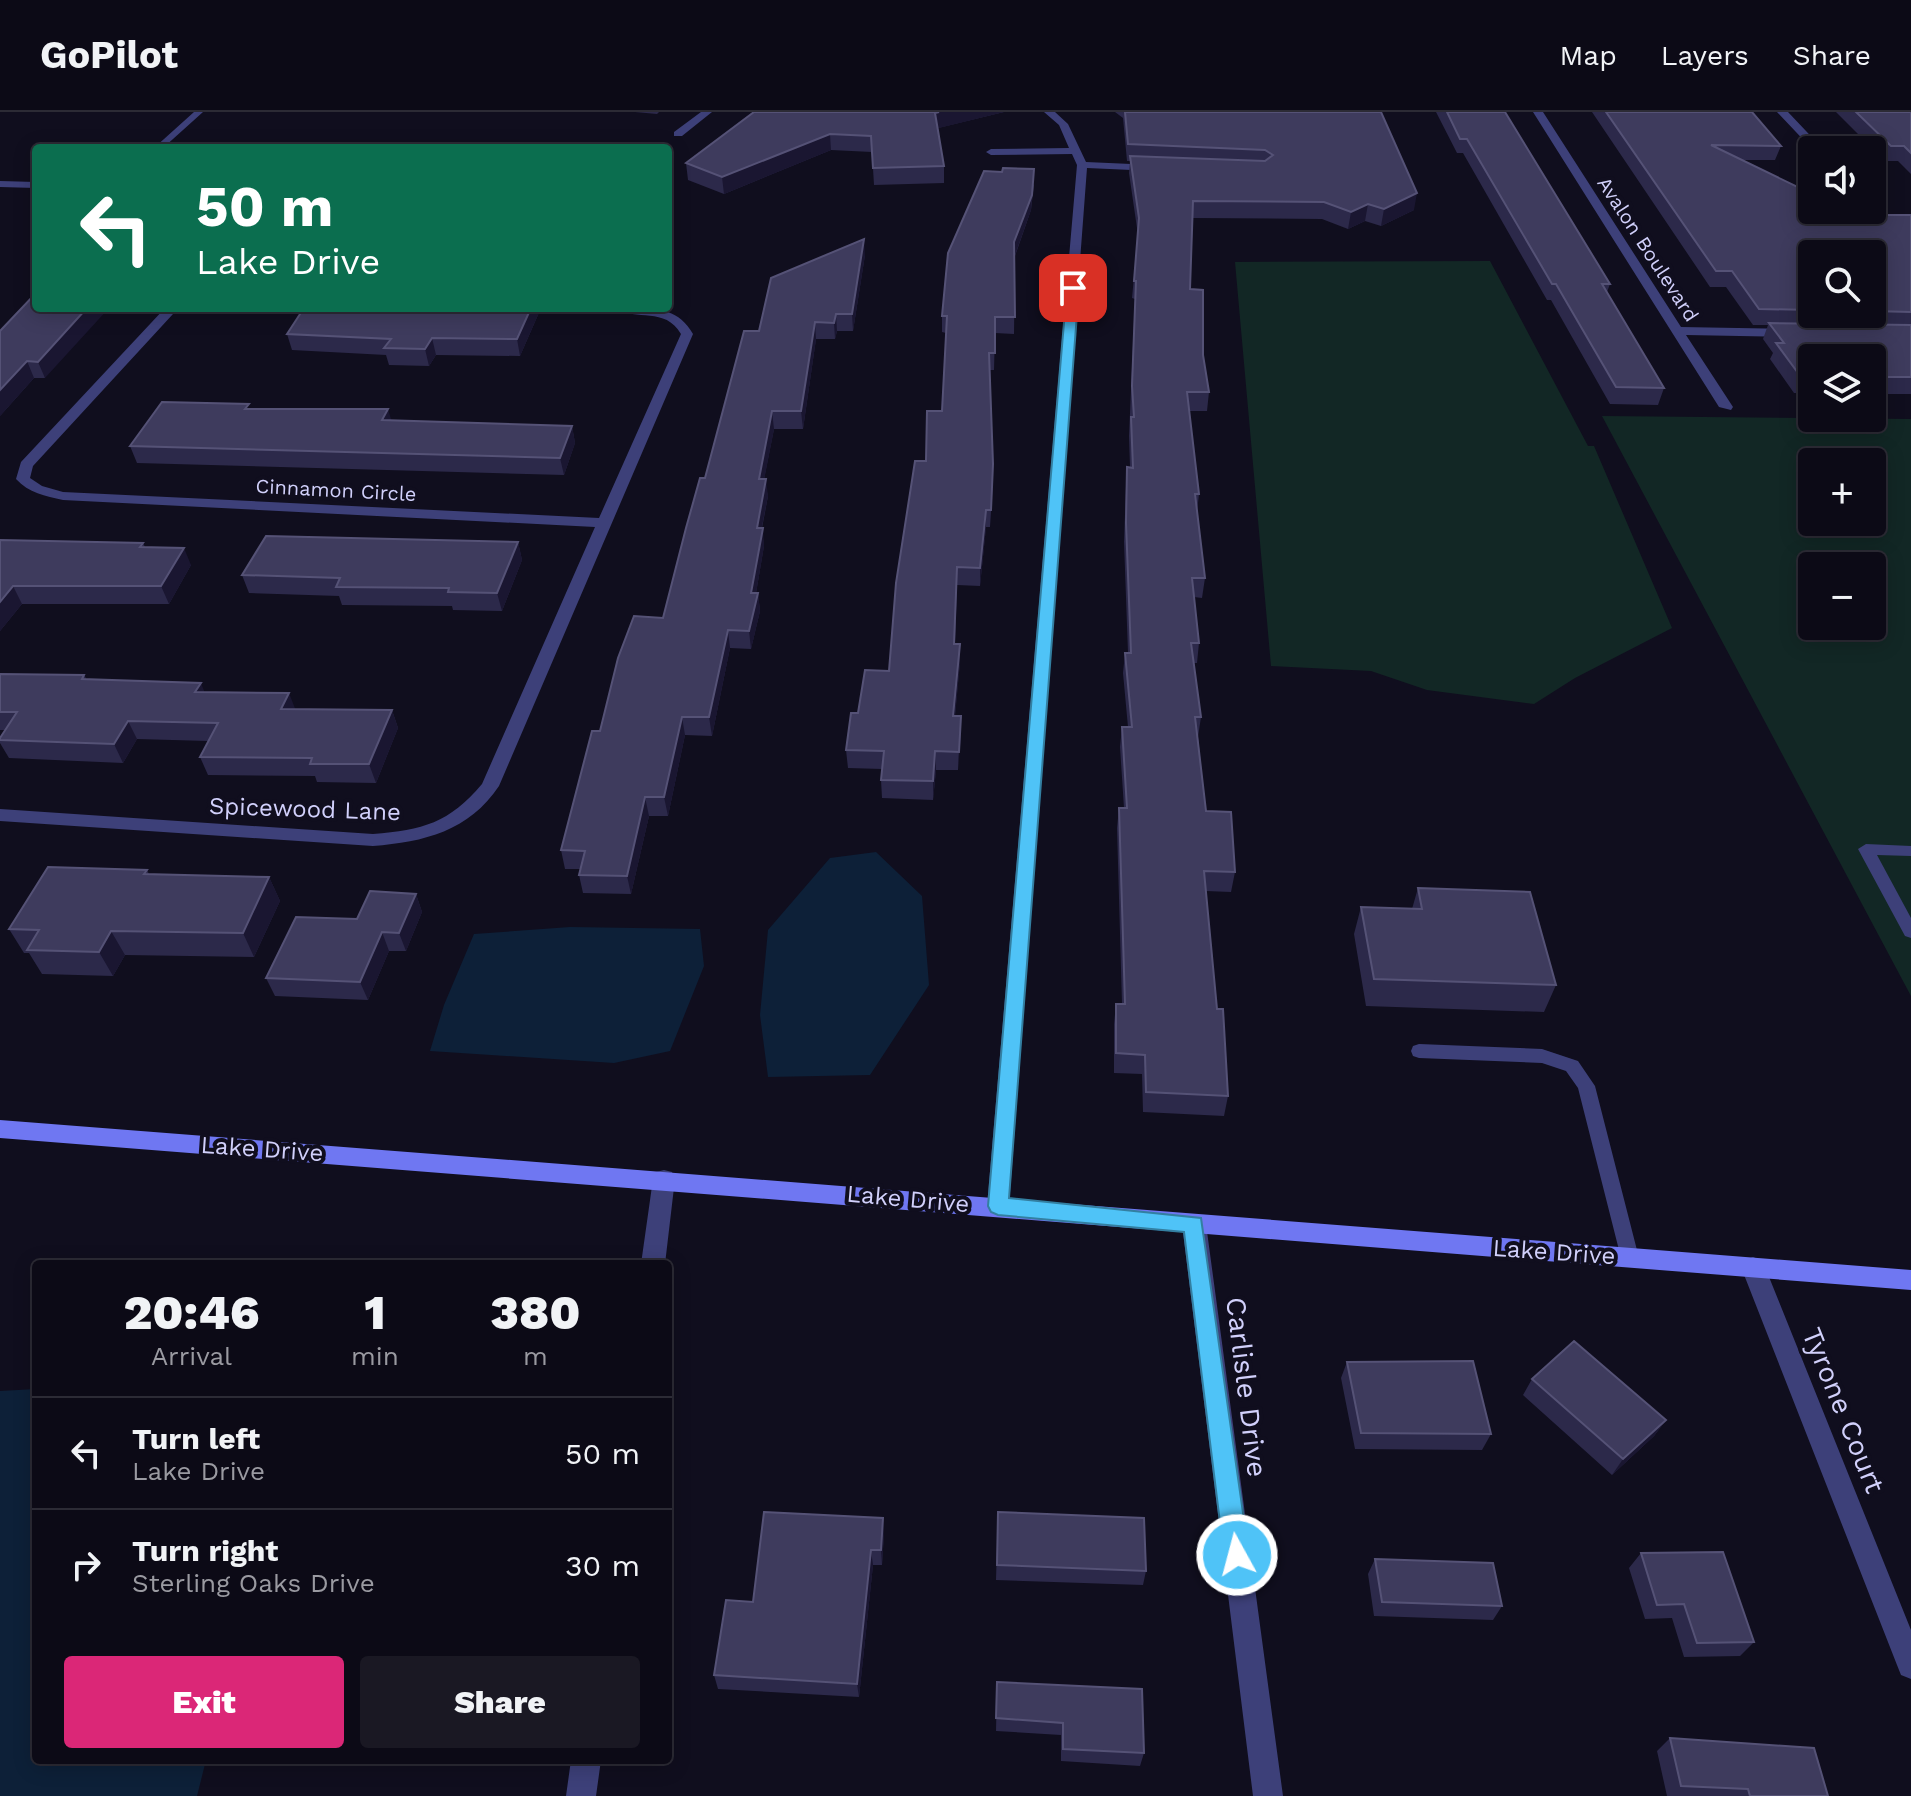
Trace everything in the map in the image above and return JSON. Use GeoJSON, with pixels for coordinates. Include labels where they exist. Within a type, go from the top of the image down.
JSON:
{"type":"FeatureCollection","features":[{"type":"Feature","properties":{"kind":"street"},"geometry":{"type":"LineString","coordinates":[[678,134],[707,112]]}},
{"type":"Feature","properties":{"kind":"street"},"geometry":{"type":"LineString","coordinates":[[998,1206],[1079,158],[1063,124],[1049,112]]}},
{"type":"Feature","properties":{"kind":"street","name":"Avalon Boulevard"},"geometry":{"type":"LineString","coordinates":[[1538,112],[1726,407]]}},
{"type":"Feature","properties":{"kind":"street"},"geometry":{"type":"LineString","coordinates":[[1782,112],[1805,136]]}},
{"type":"Feature","properties":{"kind":"street"},"geometry":{"type":"LineString","coordinates":[[991,152],[1173,169]]}},
{"type":"Feature","properties":{"kind":"street"},"geometry":{"type":"LineString","coordinates":[[0,184],[32,185]]}},
{"type":"Feature","properties":{"kind":"street","name":"Cinnamon Circle"},"geometry":{"type":"LineString","coordinates":[[168,312],[26,465],[23,479],[37,489],[63,496],[603,523]]}},
{"type":"Feature","properties":{"kind":"street"},"geometry":{"type":"LineString","coordinates":[[603,523],[687,334],[683,324],[669,315],[649,312]]}},
{"type":"Feature","properties":{"kind":"street"},"geometry":{"type":"LineString","coordinates":[[1679,331],[1803,333]]}},
{"type":"Feature","properties":{"kind":"street","name":"Spicewood Lane"},"geometry":{"type":"LineString","coordinates":[[2,817],[373,840],[415,837],[445,828],[471,810],[490,786],[603,523]]}},
{"type":"Feature","properties":{"kind":"street","name":"Lake Drive"},"geometry":{"type":"LineString","coordinates":[[0,1129],[664,1179],[1911,1280]]}},
{"type":"Feature","properties":{"kind":"street"},"geometry":{"type":"LineString","coordinates":[[654,1260],[664,1179]]}},
{"type":"Feature","properties":{"kind":"street","name":"Carlisle Drive"},"geometry":{"type":"LineString","coordinates":[[1194,1224],[1268,1796]]}},
{"type":"Feature","properties":{"kind":"street","name":"Tyrone Court"},"geometry":{"type":"LineString","coordinates":[[1753,1267],[1911,1665]]}},
{"type":"Feature","properties":{"kind":"street"},"geometry":{"type":"LineString","coordinates":[[581,1796],[585,1764]]}},
{"type":"Feature","properties":{"kind":"lane"},"geometry":{"type":"LineString","coordinates":[[163,144],[199,112]]}},
{"type":"Feature","properties":{"kind":"lane"},"geometry":{"type":"LineString","coordinates":[[1911,851],[1866,849],[1911,932]]}},
{"type":"Feature","properties":{"kind":"lane"},"geometry":{"type":"LineString","coordinates":[[1419,1051],[1542,1056],[1572,1066],[1586,1086],[1630,1258]]}},
{"type":"Feature","properties":{"kind":"green space"},"geometry":{"type":"Polygon","coordinates":[[[1490,261],[1588,446],[1594,446],[1672,628],[1575,678],[1534,704],[1427,690],[1371,671],[1271,666],[1235,262],[1490,261]]]}},
{"type":"Feature","properties":{"kind":"green space"},"geometry":{"type":"Polygon","coordinates":[[[1602,416],[1798,418],[1798,432],[1886,432],[1886,419],[1911,419],[1911,996],[1602,416]]]}},
{"type":"Feature","properties":{"kind":"water"},"geometry":{"type":"Polygon","coordinates":[[[876,852],[922,896],[929,985],[870,1075],[768,1077],[760,1015],[768,930],[830,858],[876,852]]]}},
{"type":"Feature","properties":{"kind":"water"},"geometry":{"type":"Polygon","coordinates":[[[570,927],[700,929],[704,966],[670,1051],[614,1063],[430,1051],[444,1005],[474,934],[570,927]]]}},
{"type":"Feature","properties":{"kind":"water"},"geometry":{"type":"Polygon","coordinates":[[[32,1389],[32,1764],[205,1764],[197,1796],[0,1796],[0,1391],[32,1389]]]}},
{"type":"Feature","properties":{"kind":"building"},"geometry":{"type":"Polygon","coordinates":[[[754,112],[939,112],[935,113],[944,166],[873,168],[871,136],[830,134],[722,177],[686,163],[754,112]]]}},
{"type":"Feature","properties":{"kind":"building"},"geometry":{"type":"Polygon","coordinates":[[[1125,112],[1381,112],[1417,193],[1384,209],[1368,204],[1351,212],[1324,202],[1193,201],[1190,289],[1203,290],[1203,355],[1209,392],[1187,392],[1205,578],[1192,578],[1199,643],[1191,643],[1201,717],[1195,717],[1206,811],[1231,812],[1235,872],[1204,871],[1217,1009],[1223,1009],[1228,1096],[1146,1092],[1145,1055],[1116,1053],[1116,1004],[1125,1004],[1119,808],[1127,808],[1122,727],[1132,727],[1125,653],[1131,653],[1126,523],[1127,467],[1133,468],[1134,281],[1139,218],[1130,156],[1265,161],[1273,155],[1265,150],[1128,144],[1125,112]]]}},
{"type":"Feature","properties":{"kind":"building"},"geometry":{"type":"Polygon","coordinates":[[[1447,112],[1505,112],[1610,284],[1602,284],[1664,388],[1616,387],[1467,139],[1460,139],[1447,112]]]}},
{"type":"Feature","properties":{"kind":"building"},"geometry":{"type":"Polygon","coordinates":[[[1606,112],[1752,112],[1781,146],[1711,145],[1798,187],[1798,224],[1886,224],[1886,215],[1911,215],[1911,312],[1886,311],[1886,240],[1798,240],[1798,310],[1759,309],[1732,271],[1716,271],[1606,112]]]}},
{"type":"Feature","properties":{"kind":"building"},"geometry":{"type":"Polygon","coordinates":[[[1856,112],[1911,112],[1911,153],[1904,146],[1891,146],[1886,136],[1881,136],[1856,112]]]}},
{"type":"Feature","properties":{"kind":"building"},"geometry":{"type":"Polygon","coordinates":[[[1003,168],[1034,169],[1032,195],[1014,242],[1015,317],[995,317],[995,353],[989,353],[993,464],[991,510],[986,510],[980,568],[957,567],[954,644],[960,644],[953,716],[961,716],[959,752],[935,751],[933,781],[881,780],[884,751],[846,750],[851,713],[858,713],[865,670],[889,671],[896,583],[915,461],[926,461],[927,411],[942,411],[947,316],[942,316],[948,253],[984,171],[1002,172],[1003,168]]]}},
{"type":"Feature","properties":{"kind":"building"},"geometry":{"type":"Polygon","coordinates":[[[864,239],[852,314],[836,314],[834,323],[815,322],[801,411],[772,411],[759,479],[766,479],[757,528],[763,528],[751,593],[758,593],[749,631],[728,630],[709,717],[682,717],[664,797],[645,797],[627,876],[579,875],[585,851],[561,850],[592,731],[600,731],[618,658],[634,616],[663,618],[700,478],[705,478],[744,331],[759,331],[771,278],[864,239]]]}},
{"type":"Feature","properties":{"kind":"building"},"geometry":{"type":"Polygon","coordinates":[[[32,297],[32,312],[83,312],[38,362],[27,361],[0,390],[0,331],[32,297]]]}},
{"type":"Feature","properties":{"kind":"building"},"geometry":{"type":"Polygon","coordinates":[[[301,312],[529,312],[517,339],[432,338],[425,349],[384,348],[391,339],[287,334],[301,312]]]}},
{"type":"Feature","properties":{"kind":"building"},"geometry":{"type":"Polygon","coordinates":[[[1769,323],[1798,323],[1798,328],[1911,325],[1911,377],[1886,377],[1886,344],[1798,344],[1798,373],[1776,343],[1784,343],[1769,323]]]}},
{"type":"Feature","properties":{"kind":"building"},"geometry":{"type":"Polygon","coordinates":[[[162,402],[249,404],[245,409],[388,409],[382,420],[572,426],[560,458],[130,446],[162,402]]]}},
{"type":"Feature","properties":{"kind":"building"},"geometry":{"type":"Polygon","coordinates":[[[266,536],[518,542],[497,593],[448,592],[449,588],[336,587],[340,578],[242,575],[266,536]]]}},
{"type":"Feature","properties":{"kind":"building"},"geometry":{"type":"Polygon","coordinates":[[[0,540],[143,543],[140,547],[184,548],[161,586],[13,586],[0,602],[0,540]]]}},
{"type":"Feature","properties":{"kind":"building"},"geometry":{"type":"Polygon","coordinates":[[[0,674],[84,675],[82,679],[201,683],[195,692],[289,693],[281,709],[392,710],[369,764],[310,764],[312,758],[200,757],[218,723],[128,721],[114,744],[0,740],[17,712],[0,712],[0,674]]]}},
{"type":"Feature","properties":{"kind":"building"},"geometry":{"type":"Polygon","coordinates":[[[48,867],[147,870],[144,874],[269,877],[243,933],[111,931],[99,952],[27,950],[39,930],[9,929],[48,867]]]}},
{"type":"Feature","properties":{"kind":"building"},"geometry":{"type":"Polygon","coordinates":[[[1418,888],[1530,892],[1556,985],[1374,979],[1361,907],[1422,909],[1418,888]]]}},
{"type":"Feature","properties":{"kind":"building"},"geometry":{"type":"Polygon","coordinates":[[[370,891],[416,894],[399,933],[382,932],[360,982],[266,978],[296,917],[357,919],[370,891]]]}},
{"type":"Feature","properties":{"kind":"building"},"geometry":{"type":"Polygon","coordinates":[[[1574,1341],[1666,1420],[1623,1459],[1532,1379],[1574,1341]]]}},
{"type":"Feature","properties":{"kind":"building"},"geometry":{"type":"Polygon","coordinates":[[[1473,1361],[1491,1434],[1361,1433],[1347,1362],[1473,1361]]]}},
{"type":"Feature","properties":{"kind":"building"},"geometry":{"type":"Polygon","coordinates":[[[764,1512],[883,1518],[881,1550],[871,1550],[857,1684],[714,1675],[726,1600],[753,1602],[764,1512]]]}},
{"type":"Feature","properties":{"kind":"building"},"geometry":{"type":"Polygon","coordinates":[[[998,1512],[1144,1518],[1146,1571],[997,1565],[998,1512]]]}},
{"type":"Feature","properties":{"kind":"building"},"geometry":{"type":"Polygon","coordinates":[[[1723,1552],[1754,1642],[1697,1643],[1684,1604],[1657,1605],[1641,1553],[1723,1552]]]}},
{"type":"Feature","properties":{"kind":"building"},"geometry":{"type":"Polygon","coordinates":[[[1375,1559],[1493,1563],[1502,1606],[1382,1602],[1375,1559]]]}},
{"type":"Feature","properties":{"kind":"building"},"geometry":{"type":"Polygon","coordinates":[[[997,1682],[1142,1689],[1144,1753],[1063,1749],[1063,1723],[996,1718],[997,1682]]]}},
{"type":"Feature","properties":{"kind":"building"},"geometry":{"type":"Polygon","coordinates":[[[1670,1738],[1814,1748],[1828,1796],[1750,1796],[1748,1789],[1681,1786],[1670,1738]]]}},
{"type":"Feature","properties":{"kind":"route"},"geometry":{"type":"LineString","coordinates":[[1073,288],[998,1206],[1194,1224],[1237,1555]]}}]}
